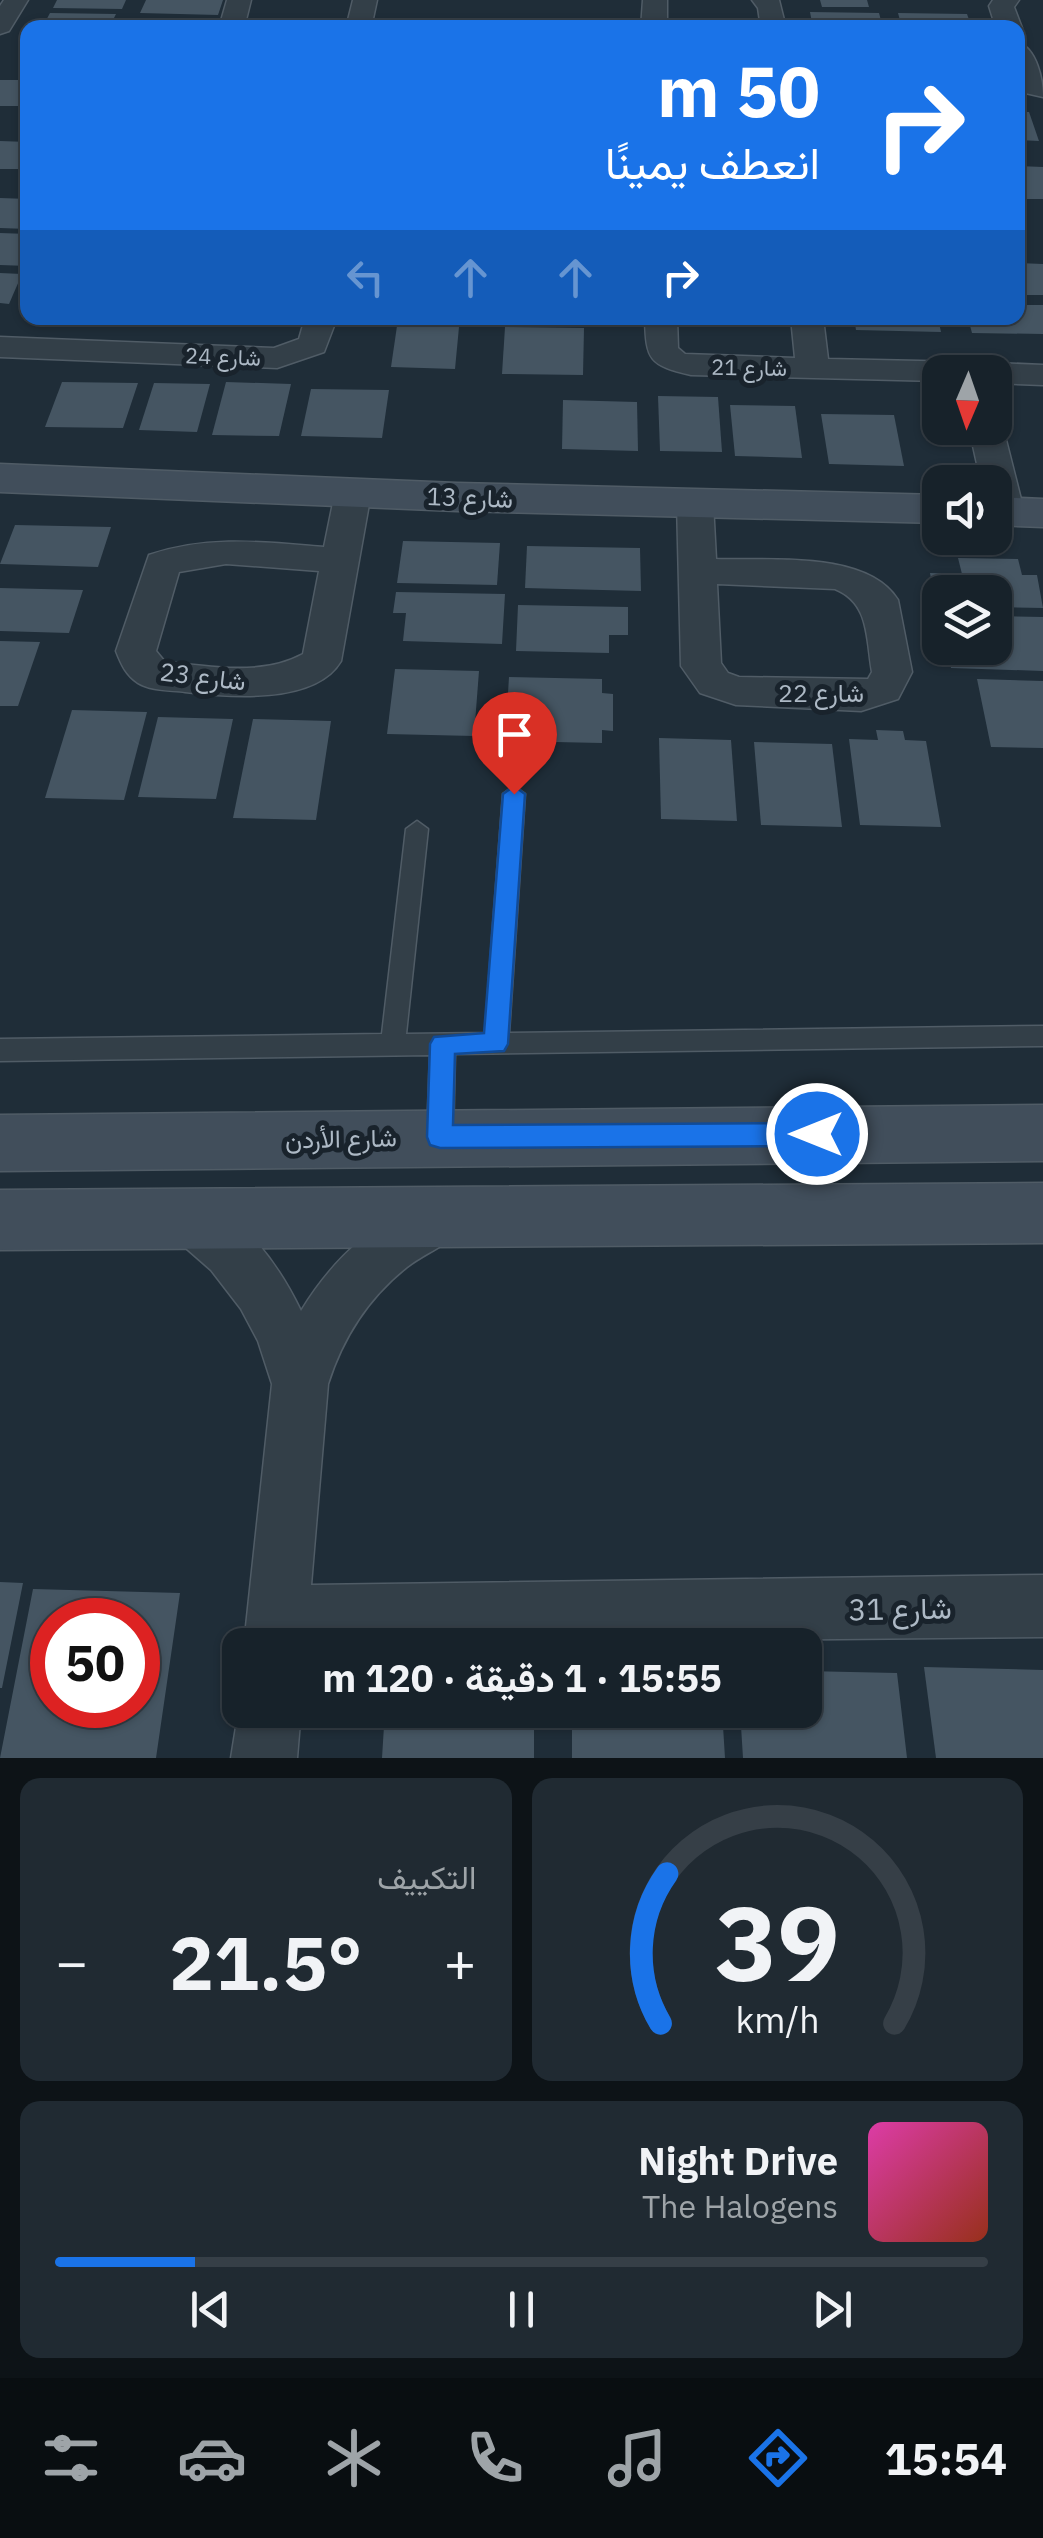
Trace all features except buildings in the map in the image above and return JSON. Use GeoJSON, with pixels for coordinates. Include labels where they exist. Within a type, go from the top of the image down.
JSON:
{"type":"FeatureCollection","features":[{"type":"Feature","properties":{"kind":"main road","name":"شارع 13"},"geometry":{"type":"LineString","coordinates":[[3,485],[922,509]]}},
{"type":"Feature","properties":{"kind":"main road","name":"شارع الأردن"},"geometry":{"type":"LineString","coordinates":[[0,1143],[1043,1133]]}},
{"type":"Feature","properties":{"kind":"main road"},"geometry":{"type":"LineString","coordinates":[[0,1220],[1043,1214]]}},
{"type":"Feature","properties":{"kind":"street"},"geometry":{"type":"LineString","coordinates":[[0,26],[16,0]]}},
{"type":"Feature","properties":{"kind":"street"},"geometry":{"type":"LineString","coordinates":[[1025,71],[1030,86],[1043,89]]}},
{"type":"Feature","properties":{"kind":"street","name":"شارع 24"},"geometry":{"type":"LineString","coordinates":[[162,354],[172,325]]}},
{"type":"Feature","properties":{"kind":"street","name":"شارع 24"},"geometry":{"type":"LineString","coordinates":[[2,351],[277,358],[313,345],[319,325]]}},
{"type":"Feature","properties":{"kind":"street","name":"شارع 21"},"geometry":{"type":"LineString","coordinates":[[661,325],[662,351],[691,365],[922,371]]}},
{"type":"Feature","properties":{"kind":"street","name":"شارع 21"},"geometry":{"type":"LineString","coordinates":[[808,325],[813,368]]}},
{"type":"Feature","properties":{"kind":"street"},"geometry":{"type":"LineString","coordinates":[[1012,374],[1043,375]]}},
{"type":"Feature","properties":{"kind":"street"},"geometry":{"type":"LineString","coordinates":[[992,445],[1014,512]]}},
{"type":"Feature","properties":{"kind":"street","name":"23 شارع"},"geometry":{"type":"LineString","coordinates":[[338,560],[206,553],[162,564],[136,651],[142,665],[155,675],[274,684],[301,675],[321,661],[352,493]]}},
{"type":"Feature","properties":{"kind":"street","name":"شارع 22"},"geometry":{"type":"LineString","coordinates":[[695,503],[701,666],[714,683],[736,690],[861,696],[884,689],[892,672],[879,600],[863,586],[840,577],[698,571]]}},
{"type":"Feature","properties":{"kind":"street","name":"شارع 31"},"geometry":{"type":"LineString","coordinates":[[276,1628],[300,1384],[310,1350],[343,1291],[391,1246],[449,1215]]}},
{"type":"Feature","properties":{"kind":"street","name":"شارع 31"},"geometry":{"type":"LineString","coordinates":[[190,1218],[240,1260],[260,1286],[291,1349],[300,1384]]}},
{"type":"Feature","properties":{"kind":"street","name":"شارع 31"},"geometry":{"type":"LineString","coordinates":[[368,1628],[1043,1606]]}},
{"type":"Feature","properties":{"kind":"street"},"geometry":{"type":"LineString","coordinates":[[264,1758],[266,1728]]}},
{"type":"Feature","properties":{"kind":"lane"},"geometry":{"type":"LineString","coordinates":[[496,1044],[514,794]]}},
{"type":"Feature","properties":{"kind":"lane"},"geometry":{"type":"LineString","coordinates":[[393,1044],[417,829]]}},
{"type":"Feature","properties":{"kind":"lane"},"geometry":{"type":"LineString","coordinates":[[0,1050],[1043,1036]]}},
{"type":"Feature","properties":{"kind":"lane"},"geometry":{"type":"LineString","coordinates":[[440,1137],[442,1044]]}},
{"type":"Feature","properties":{"kind":"route"},"geometry":{"type":"LineString","coordinates":[[514,794],[496,1044],[442,1044],[440,1137],[817,1134]]}}]}
